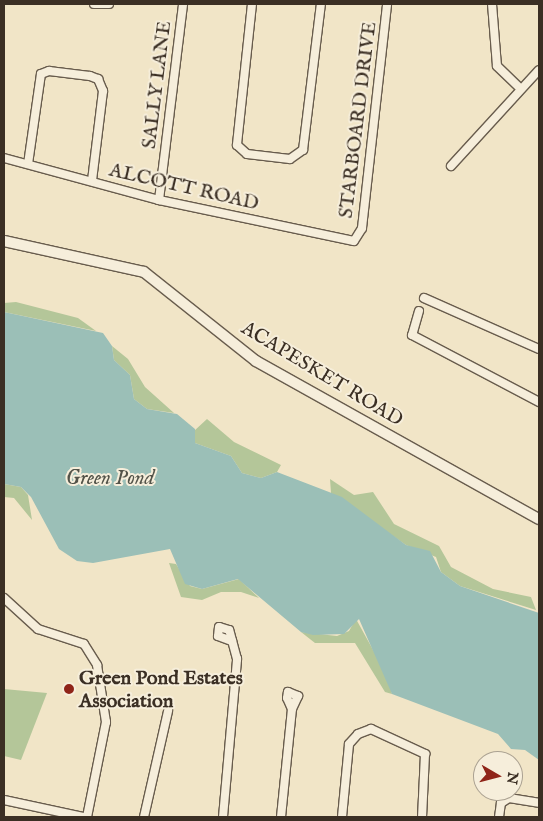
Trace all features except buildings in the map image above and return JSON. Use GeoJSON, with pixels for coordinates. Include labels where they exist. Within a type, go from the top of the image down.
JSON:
{"type":"FeatureCollection","features":[{"type":"Feature","properties":{"kind":"main road","name":"ACAPESKET ROAD"},"geometry":{"type":"LineString","coordinates":[[4,241],[144,272],[256,361],[539,519]]}},
{"type":"Feature","properties":{"kind":"street"},"geometry":{"type":"LineString","coordinates":[[94,4],[109,4]]}},
{"type":"Feature","properties":{"kind":"street","name":"SALLY LANE"},"geometry":{"type":"LineString","coordinates":[[159,200],[183,4]]}},
{"type":"Feature","properties":{"kind":"street"},"geometry":{"type":"LineString","coordinates":[[252,4],[237,145],[247,154],[290,159],[301,154],[304,142],[321,4]]}},
{"type":"Feature","properties":{"kind":"street","name":"STARBOARD DRIVE"},"geometry":{"type":"LineString","coordinates":[[356,239],[362,228],[388,4]]}},
{"type":"Feature","properties":{"kind":"street"},"geometry":{"type":"LineString","coordinates":[[492,4],[497,66],[522,89]]}},
{"type":"Feature","properties":{"kind":"street"},"geometry":{"type":"LineString","coordinates":[[451,166],[539,70]]}},
{"type":"Feature","properties":{"kind":"street"},"geometry":{"type":"LineString","coordinates":[[28,164],[41,74],[49,71],[90,76],[98,79],[103,91],[92,182]]}},
{"type":"Feature","properties":{"kind":"street","name":"ALCOTT ROAD"},"geometry":{"type":"LineString","coordinates":[[4,158],[159,200],[356,239]]}},
{"type":"Feature","properties":{"kind":"street"},"geometry":{"type":"LineString","coordinates":[[424,298],[539,349]]}},
{"type":"Feature","properties":{"kind":"street"},"geometry":{"type":"LineString","coordinates":[[419,311],[412,335],[539,402]]}},
{"type":"Feature","properties":{"kind":"street"},"geometry":{"type":"LineString","coordinates":[[4,598],[38,629],[84,644],[97,664],[106,722],[87,817]]}},
{"type":"Feature","properties":{"kind":"street"},"geometry":{"type":"LineString","coordinates":[[222,817],[237,659],[232,641]]}},
{"type":"Feature","properties":{"kind":"street"},"geometry":{"type":"LineString","coordinates":[[281,817],[292,709]]}},
{"type":"Feature","properties":{"kind":"street"},"geometry":{"type":"LineString","coordinates":[[144,817],[168,711]]}},
{"type":"Feature","properties":{"kind":"street"},"geometry":{"type":"LineString","coordinates":[[342,817],[349,744],[358,734],[371,729],[425,754],[422,817]]}},
{"type":"Feature","properties":{"kind":"street"},"geometry":{"type":"LineString","coordinates":[[499,817],[501,803],[509,798],[539,803]]}},
{"type":"Feature","properties":{"kind":"street"},"geometry":{"type":"LineString","coordinates":[[4,800],[83,817]]}},
{"type":"Feature","properties":{"kind":"green space"},"geometry":{"type":"Polygon","coordinates":[[[16,302],[78,318],[96,331],[4,312],[4,303],[16,302]]]}},
{"type":"Feature","properties":{"kind":"green space"},"geometry":{"type":"Polygon","coordinates":[[[112,346],[128,359],[145,387],[174,413],[147,409],[134,399],[130,375],[114,360],[112,346]]]}},
{"type":"Feature","properties":{"kind":"green space"},"geometry":{"type":"Polygon","coordinates":[[[207,419],[234,442],[281,465],[277,472],[261,478],[242,473],[231,456],[195,443],[194,431],[207,419]]]}},
{"type":"Feature","properties":{"kind":"green space"},"geometry":{"type":"Polygon","coordinates":[[[330,479],[354,495],[373,492],[394,524],[439,546],[451,567],[493,589],[531,597],[536,610],[460,586],[441,572],[436,557],[406,545],[331,493],[330,479]]]}},
{"type":"Feature","properties":{"kind":"green space"},"geometry":{"type":"Polygon","coordinates":[[[4,484],[21,487],[28,495],[32,520],[14,498],[4,497],[4,484]]]}},
{"type":"Feature","properties":{"kind":"green space"},"geometry":{"type":"Polygon","coordinates":[[[169,563],[176,564],[190,586],[202,589],[239,579],[259,598],[241,592],[221,592],[202,600],[181,597],[169,563]]]}},
{"type":"Feature","properties":{"kind":"green space"},"geometry":{"type":"Polygon","coordinates":[[[356,619],[388,677],[392,694],[385,692],[355,643],[315,643],[301,632],[337,636],[349,631],[356,619]]]}},
{"type":"Feature","properties":{"kind":"green space"},"geometry":{"type":"Polygon","coordinates":[[[4,689],[47,693],[21,760],[4,756],[4,689]]]}},
{"type":"Feature","properties":{"kind":"water","name":"Green Pond"},"geometry":{"type":"Polygon","coordinates":[[[4,312],[103,333],[112,346],[114,360],[130,375],[134,399],[147,409],[177,414],[195,429],[195,443],[231,456],[242,473],[261,478],[277,472],[342,497],[406,545],[430,551],[441,572],[460,586],[539,613],[539,760],[525,750],[511,749],[498,734],[392,694],[359,619],[344,634],[313,635],[301,632],[238,579],[202,589],[185,584],[170,549],[93,563],[77,561],[59,549],[31,497],[21,487],[4,484],[4,312]]]}},
{"type":"Feature","properties":{"kind":"place","name":"Green Pond Estates Association"},"geometry":{"type":"Point","coordinates":[69,689]}}]}
